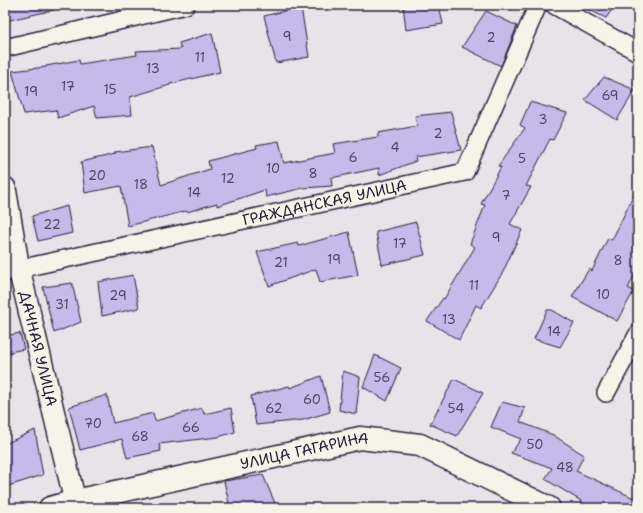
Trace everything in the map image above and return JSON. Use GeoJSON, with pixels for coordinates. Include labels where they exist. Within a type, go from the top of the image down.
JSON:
{"type":"FeatureCollection","features":[{"type":"Feature","properties":{"kind":"main road","name":"УЛИЦА ГАГАРИНА"},"geometry":{"type":"LineString","coordinates":[[50,508],[76,504],[360,438],[420,445],[549,508]]}},
{"type":"Feature","properties":{"kind":"street"},"geometry":{"type":"LineString","coordinates":[[5,48],[186,5]]}},
{"type":"Feature","properties":{"kind":"street","name":"ГРАЖДАНСКАЯ УЛИЦА"},"geometry":{"type":"LineString","coordinates":[[12,271],[465,172],[538,5]]}},
{"type":"Feature","properties":{"kind":"street"},"geometry":{"type":"LineString","coordinates":[[554,5],[638,52]]}},
{"type":"Feature","properties":{"kind":"street","name":"ДАЧНАЯ УЛИЦА"},"geometry":{"type":"LineString","coordinates":[[5,188],[12,271],[76,504]]}},
{"type":"Feature","properties":{"kind":"street"},"geometry":{"type":"LineString","coordinates":[[606,393],[638,334]]}},
{"type":"Feature","properties":{"kind":"building"},"geometry":{"type":"Polygon","coordinates":[[[5,5],[54,5],[54,10],[5,21],[5,5]]]}},
{"type":"Feature","properties":{"kind":"building"},"geometry":{"type":"Polygon","coordinates":[[[403,5],[439,5],[443,24],[406,30],[403,5]]]}},
{"type":"Feature","properties":{"kind":"building"},"geometry":{"type":"Polygon","coordinates":[[[579,5],[615,5],[606,18],[579,5]]]}},
{"type":"Feature","properties":{"kind":"building"},"geometry":{"type":"Polygon","coordinates":[[[301,7],[309,57],[276,63],[264,16],[301,7]]]}},
{"type":"Feature","properties":{"kind":"building"},"geometry":{"type":"Polygon","coordinates":[[[486,11],[517,26],[501,66],[462,47],[486,11]]]}},
{"type":"Feature","properties":{"kind":"building"},"geometry":{"type":"Polygon","coordinates":[[[212,33],[220,72],[170,84],[130,97],[132,115],[97,118],[94,106],[58,118],[56,110],[24,114],[12,71],[46,67],[79,60],[80,64],[137,55],[136,51],[181,49],[179,43],[212,33]]]}},
{"type":"Feature","properties":{"kind":"building"},"geometry":{"type":"Polygon","coordinates":[[[604,77],[635,90],[617,120],[585,100],[604,77]]]}},
{"type":"Feature","properties":{"kind":"building"},"geometry":{"type":"Polygon","coordinates":[[[530,102],[567,113],[553,140],[550,139],[526,186],[531,187],[510,224],[522,230],[503,272],[481,308],[476,305],[459,340],[427,321],[443,298],[444,299],[475,247],[470,244],[485,205],[481,204],[501,167],[498,166],[525,128],[520,125],[530,102]]]}},
{"type":"Feature","properties":{"kind":"building"},"geometry":{"type":"Polygon","coordinates":[[[451,112],[461,150],[415,157],[416,161],[379,175],[379,168],[331,178],[332,186],[303,188],[266,197],[265,190],[217,206],[217,203],[187,212],[186,211],[128,226],[121,186],[85,193],[81,162],[115,154],[115,152],[152,147],[161,185],[210,169],[208,161],[257,148],[256,145],[279,141],[284,163],[335,153],[333,144],[378,137],[378,133],[417,126],[415,116],[451,112]]]}},
{"type":"Feature","properties":{"kind":"building"},"geometry":{"type":"Polygon","coordinates":[[[638,186],[638,269],[628,288],[634,291],[617,321],[572,297],[589,269],[592,271],[608,238],[612,240],[638,186]]]}},
{"type":"Feature","properties":{"kind":"building"},"geometry":{"type":"Polygon","coordinates":[[[67,206],[72,233],[38,241],[32,216],[67,206]]]}},
{"type":"Feature","properties":{"kind":"building"},"geometry":{"type":"Polygon","coordinates":[[[416,222],[425,255],[382,265],[376,232],[416,222]]]}},
{"type":"Feature","properties":{"kind":"building"},"geometry":{"type":"Polygon","coordinates":[[[349,232],[358,275],[320,282],[316,269],[269,286],[257,252],[298,243],[299,246],[349,232]]]}},
{"type":"Feature","properties":{"kind":"building"},"geometry":{"type":"Polygon","coordinates":[[[133,275],[139,308],[102,316],[98,282],[133,275]]]}},
{"type":"Feature","properties":{"kind":"building"},"geometry":{"type":"Polygon","coordinates":[[[72,283],[81,322],[54,333],[43,287],[72,283]]]}},
{"type":"Feature","properties":{"kind":"building"},"geometry":{"type":"Polygon","coordinates":[[[547,310],[552,310],[574,323],[560,347],[534,339],[547,310]]]}},
{"type":"Feature","properties":{"kind":"building"},"geometry":{"type":"Polygon","coordinates":[[[20,333],[24,349],[5,353],[5,336],[20,333]]]}},
{"type":"Feature","properties":{"kind":"building"},"geometry":{"type":"Polygon","coordinates":[[[375,355],[401,368],[387,401],[363,387],[375,355]]]}},
{"type":"Feature","properties":{"kind":"building"},"geometry":{"type":"Polygon","coordinates":[[[343,371],[360,377],[356,414],[339,410],[343,371]]]}},
{"type":"Feature","properties":{"kind":"building"},"geometry":{"type":"Polygon","coordinates":[[[321,376],[330,412],[303,420],[256,425],[251,396],[289,386],[290,388],[321,376]]]}},
{"type":"Feature","properties":{"kind":"building"},"geometry":{"type":"Polygon","coordinates":[[[454,379],[483,393],[457,436],[430,424],[454,379]]]}},
{"type":"Feature","properties":{"kind":"building"},"geometry":{"type":"Polygon","coordinates":[[[107,395],[113,423],[153,413],[155,421],[202,408],[204,414],[231,408],[235,432],[218,437],[159,444],[161,451],[127,458],[122,439],[80,450],[69,407],[107,395]]]}},
{"type":"Feature","properties":{"kind":"building"},"geometry":{"type":"Polygon","coordinates":[[[502,402],[525,408],[520,422],[553,435],[584,455],[576,471],[638,500],[638,508],[589,508],[580,503],[581,501],[545,479],[552,468],[511,453],[521,439],[491,427],[502,402]]]}},
{"type":"Feature","properties":{"kind":"building"},"geometry":{"type":"Polygon","coordinates":[[[35,430],[43,475],[5,487],[5,444],[35,430]]]}},
{"type":"Feature","properties":{"kind":"building"},"geometry":{"type":"Polygon","coordinates":[[[263,475],[277,508],[230,508],[224,481],[263,475]]]}}]}
